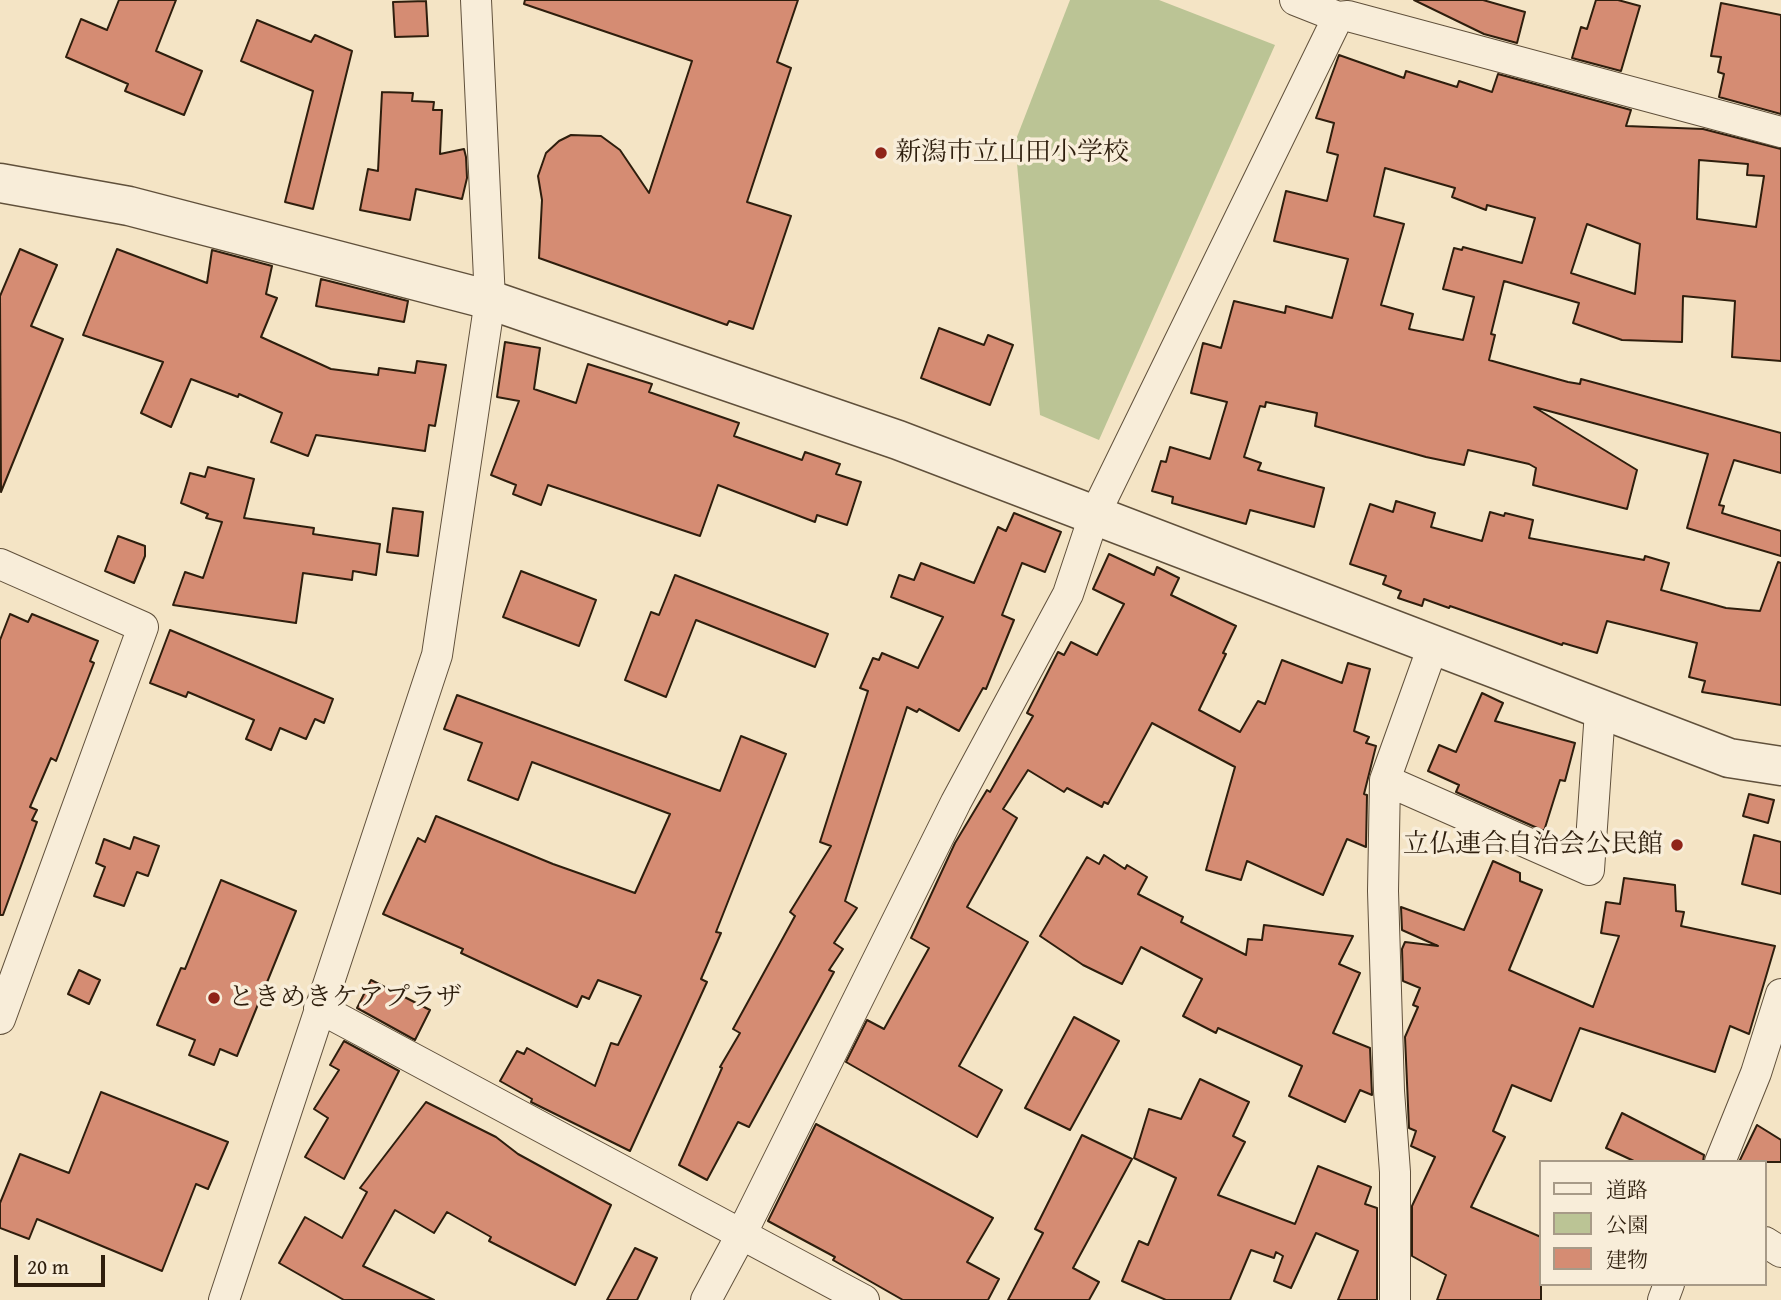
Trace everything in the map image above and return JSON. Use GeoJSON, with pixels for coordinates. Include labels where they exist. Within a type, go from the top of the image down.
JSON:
{"type":"FeatureCollection","features":[{"type":"Feature","properties":{"kind":"street"},"geometry":{"type":"LineString","coordinates":[[224,1300],[318,1008],[437,655],[490,300],[476,0]]}},
{"type":"Feature","properties":{"kind":"street"},"geometry":{"type":"LineString","coordinates":[[1295,0],[1347,11],[1781,132]]}},
{"type":"Feature","properties":{"kind":"street"},"geometry":{"type":"LineString","coordinates":[[706,1300],[741,1235],[956,802],[1068,594],[1094,516],[1347,11]]}},
{"type":"Feature","properties":{"kind":"street"},"geometry":{"type":"LineString","coordinates":[[0,183],[129,206],[490,300],[898,440],[1600,711],[1729,758],[1781,766]]}},
{"type":"Feature","properties":{"kind":"street"},"geometry":{"type":"LineString","coordinates":[[0,1019],[143,627],[3,574]]}},
{"type":"Feature","properties":{"kind":"street"},"geometry":{"type":"LineString","coordinates":[[1395,1300],[1395,1172],[1389,1091],[1383,891],[1385,780],[1433,646]]}},
{"type":"Feature","properties":{"kind":"street"},"geometry":{"type":"LineString","coordinates":[[1385,780],[1590,870],[1600,711]]}},
{"type":"Feature","properties":{"kind":"street"},"geometry":{"type":"LineString","coordinates":[[1721,1160],[1756,1073],[1781,993]]}},
{"type":"Feature","properties":{"kind":"street"},"geometry":{"type":"LineString","coordinates":[[318,1008],[642,1178],[741,1235],[864,1300]]}},
{"type":"Feature","properties":{"kind":"green space"},"geometry":{"type":"Polygon","coordinates":[[[1070,0],[1159,0],[1275,45],[1099,440],[1040,415],[1015,142],[1070,0]]]}},
{"type":"Feature","properties":{"kind":"building"},"geometry":{"type":"Polygon","coordinates":[[[119,0],[176,0],[156,51],[202,71],[184,115],[125,91],[128,84],[66,57],[81,19],[107,30],[119,0]]]}},
{"type":"Feature","properties":{"kind":"building"},"geometry":{"type":"Polygon","coordinates":[[[525,0],[798,0],[777,62],[791,68],[747,202],[791,216],[753,329],[729,321],[727,325],[539,258],[542,200],[538,176],[546,153],[559,141],[571,135],[601,136],[620,150],[649,193],[692,61],[524,4],[525,0]]]}},
{"type":"Feature","properties":{"kind":"building"},"geometry":{"type":"Polygon","coordinates":[[[1414,0],[1483,0],[1525,12],[1517,43],[1484,34],[1414,0]]]}},
{"type":"Feature","properties":{"kind":"building"},"geometry":{"type":"Polygon","coordinates":[[[1596,0],[1618,0],[1640,6],[1621,71],[1572,58],[1581,27],[1587,29],[1596,0]]]}},
{"type":"Feature","properties":{"kind":"building"},"geometry":{"type":"Polygon","coordinates":[[[426,1],[428,36],[395,37],[393,2],[426,1]]]}},
{"type":"Feature","properties":{"kind":"building"},"geometry":{"type":"Polygon","coordinates":[[[1721,3],[1781,15],[1781,114],[1719,97],[1724,74],[1718,72],[1721,57],[1711,56],[1721,3]]]}},
{"type":"Feature","properties":{"kind":"building"},"geometry":{"type":"Polygon","coordinates":[[[257,20],[311,42],[315,35],[352,51],[313,209],[285,202],[313,91],[241,61],[257,20]]]}},
{"type":"Feature","properties":{"kind":"building"},"geometry":{"type":"Polygon","coordinates":[[[1339,55],[1404,78],[1406,71],[1457,87],[1459,81],[1492,92],[1498,74],[1631,110],[1626,126],[1703,129],[1781,149],[1781,361],[1732,357],[1735,301],[1683,296],[1682,342],[1622,340],[1573,323],[1579,303],[1504,281],[1491,334],[1495,335],[1489,360],[1568,382],[1580,384],[1581,379],[1781,433],[1781,473],[1734,460],[1719,505],[1724,506],[1722,513],[1781,531],[1781,556],[1687,528],[1708,454],[1534,407],[1637,470],[1627,509],[1533,485],[1536,468],[1529,464],[1468,450],[1464,465],[1426,457],[1315,426],[1317,413],[1266,402],[1265,407],[1260,406],[1244,457],[1261,463],[1258,470],[1324,488],[1314,527],[1250,510],[1246,524],[1172,503],[1173,497],[1152,491],[1161,461],[1166,462],[1170,447],[1210,459],[1227,402],[1191,393],[1203,343],[1221,348],[1234,301],[1285,313],[1286,306],[1332,318],[1348,259],[1274,241],[1286,191],[1327,201],[1338,155],[1327,152],[1334,123],[1316,118],[1339,55]],[[1699,160],[1697,219],[1756,227],[1764,176],[1747,175],[1748,164],[1699,160]],[[1385,168],[1374,216],[1404,224],[1381,305],[1413,314],[1409,329],[1463,340],[1474,297],[1443,289],[1454,248],[1462,250],[1463,247],[1522,263],[1535,218],[1487,205],[1486,210],[1452,197],[1455,188],[1385,168]],[[1587,224],[1571,273],[1635,294],[1640,244],[1587,224]]]}},
{"type":"Feature","properties":{"kind":"building"},"geometry":{"type":"Polygon","coordinates":[[[382,92],[413,93],[412,101],[434,102],[433,110],[442,110],[440,154],[464,149],[466,157],[467,178],[462,199],[416,189],[410,220],[360,210],[368,169],[378,171],[382,92]]]}},
{"type":"Feature","properties":{"kind":"building"},"geometry":{"type":"Polygon","coordinates":[[[20,249],[57,265],[31,326],[63,339],[1,492],[0,296],[20,249]]]}},
{"type":"Feature","properties":{"kind":"building"},"geometry":{"type":"Polygon","coordinates":[[[117,249],[207,283],[212,250],[272,266],[266,294],[277,298],[261,337],[331,369],[378,375],[379,368],[415,373],[417,361],[446,365],[435,426],[429,425],[425,451],[316,435],[308,456],[271,442],[282,413],[239,394],[238,397],[191,379],[171,427],[141,413],[163,362],[83,335],[117,249]]]}},
{"type":"Feature","properties":{"kind":"building"},"geometry":{"type":"Polygon","coordinates":[[[321,279],[408,301],[404,322],[316,306],[321,279]]]}},
{"type":"Feature","properties":{"kind":"building"},"geometry":{"type":"Polygon","coordinates":[[[939,328],[984,345],[988,335],[1013,345],[990,405],[921,378],[939,328]]]}},
{"type":"Feature","properties":{"kind":"building"},"geometry":{"type":"Polygon","coordinates":[[[505,342],[540,348],[534,389],[576,403],[588,364],[652,384],[649,392],[739,423],[734,436],[802,460],[805,452],[840,464],[836,474],[861,482],[847,525],[817,515],[815,522],[718,485],[700,536],[548,485],[541,505],[513,494],[516,485],[491,475],[519,401],[497,397],[505,342]]]}},
{"type":"Feature","properties":{"kind":"building"},"geometry":{"type":"Polygon","coordinates":[[[208,467],[254,479],[244,518],[314,528],[313,534],[380,544],[376,575],[353,571],[352,580],[303,573],[296,623],[173,605],[185,572],[203,578],[222,522],[206,518],[208,514],[181,503],[190,473],[205,477],[208,467]]]}},
{"type":"Feature","properties":{"kind":"building"},"geometry":{"type":"Polygon","coordinates":[[[1396,501],[1435,513],[1431,527],[1482,541],[1490,512],[1504,516],[1505,513],[1533,520],[1529,538],[1644,560],[1645,556],[1669,563],[1661,590],[1726,608],[1760,611],[1778,562],[1781,563],[1781,705],[1702,692],[1705,681],[1689,677],[1697,643],[1607,621],[1597,653],[1563,643],[1562,645],[1450,606],[1449,608],[1424,599],[1422,606],[1398,598],[1401,591],[1383,584],[1386,576],[1350,564],[1370,504],[1393,512],[1396,501]]]}},
{"type":"Feature","properties":{"kind":"building"},"geometry":{"type":"Polygon","coordinates":[[[393,508],[423,512],[418,556],[387,552],[393,508]]]}},
{"type":"Feature","properties":{"kind":"building"},"geometry":{"type":"Polygon","coordinates":[[[1014,513],[1061,532],[1045,572],[1022,563],[1002,615],[1014,620],[986,689],[983,688],[959,731],[919,709],[917,712],[907,707],[845,901],[857,908],[834,943],[843,949],[829,970],[834,972],[749,1127],[738,1122],[707,1180],[679,1165],[722,1068],[720,1067],[740,1033],[733,1029],[795,916],[790,912],[831,846],[820,842],[868,691],[860,688],[873,658],[879,660],[882,653],[918,668],[943,617],[891,597],[899,575],[914,580],[921,563],[974,583],[998,527],[1006,531],[1014,513]]]}},
{"type":"Feature","properties":{"kind":"building"},"geometry":{"type":"Polygon","coordinates":[[[118,536],[145,546],[145,556],[134,583],[105,571],[118,536]]]}},
{"type":"Feature","properties":{"kind":"building"},"geometry":{"type":"Polygon","coordinates":[[[1109,554],[1154,575],[1157,567],[1179,578],[1171,595],[1236,626],[1223,653],[1226,654],[1199,710],[1240,732],[1258,701],[1265,704],[1282,660],[1342,683],[1348,663],[1370,669],[1354,731],[1369,737],[1366,743],[1376,746],[1364,794],[1367,795],[1366,847],[1347,839],[1323,895],[1247,861],[1241,880],[1206,870],[1235,767],[1152,723],[1108,804],[1104,802],[1102,807],[1067,788],[1064,792],[1028,770],[1003,809],[1017,818],[967,907],[1028,942],[959,1066],[1002,1090],[977,1137],[846,1062],[867,1020],[884,1029],[929,948],[911,938],[955,843],[987,790],[990,792],[1033,716],[1027,713],[1058,652],[1064,655],[1071,642],[1097,655],[1124,604],[1093,589],[1109,554]]]}},
{"type":"Feature","properties":{"kind":"building"},"geometry":{"type":"Polygon","coordinates":[[[521,571],[596,600],[579,646],[503,617],[521,571]]]}},
{"type":"Feature","properties":{"kind":"building"},"geometry":{"type":"Polygon","coordinates":[[[675,575],[828,634],[815,667],[696,620],[666,697],[625,680],[651,612],[659,615],[675,575]]]}},
{"type":"Feature","properties":{"kind":"building"},"geometry":{"type":"Polygon","coordinates":[[[10,614],[28,622],[32,614],[98,641],[90,661],[94,663],[56,761],[51,758],[30,807],[37,810],[32,820],[37,822],[3,915],[0,915],[0,640],[10,614]]]}},
{"type":"Feature","properties":{"kind":"building"},"geometry":{"type":"Polygon","coordinates":[[[170,630],[333,699],[324,723],[315,719],[306,739],[280,728],[271,750],[246,739],[254,720],[188,692],[186,697],[150,683],[170,630]]]}},
{"type":"Feature","properties":{"kind":"building"},"geometry":{"type":"Polygon","coordinates":[[[1482,693],[1503,703],[1495,721],[1575,743],[1565,781],[1560,780],[1544,831],[1456,792],[1459,785],[1428,771],[1439,745],[1456,752],[1482,693]]]}},
{"type":"Feature","properties":{"kind":"building"},"geometry":{"type":"Polygon","coordinates":[[[457,695],[720,791],[741,736],[786,754],[716,932],[721,933],[701,979],[707,982],[630,1151],[531,1102],[532,1099],[500,1081],[517,1051],[524,1054],[527,1048],[595,1086],[611,1043],[618,1045],[641,996],[598,980],[589,999],[582,996],[577,1007],[461,953],[463,949],[383,914],[418,838],[425,842],[436,816],[553,864],[635,893],[670,814],[532,762],[518,800],[468,780],[482,743],[444,729],[457,695]]]}},
{"type":"Feature","properties":{"kind":"building"},"geometry":{"type":"Polygon","coordinates":[[[1749,794],[1774,800],[1768,823],[1743,816],[1749,794]]]}},
{"type":"Feature","properties":{"kind":"building"},"geometry":{"type":"Polygon","coordinates":[[[1754,835],[1781,842],[1781,894],[1742,884],[1754,835]]]}},
{"type":"Feature","properties":{"kind":"building"},"geometry":{"type":"Polygon","coordinates":[[[134,837],[159,846],[148,876],[137,872],[124,906],[94,896],[105,867],[96,863],[104,839],[130,849],[134,837]]]}},
{"type":"Feature","properties":{"kind":"building"},"geometry":{"type":"Polygon","coordinates":[[[1104,855],[1125,869],[1127,865],[1147,877],[1138,894],[1183,917],[1181,922],[1246,955],[1248,939],[1262,940],[1264,925],[1353,936],[1339,964],[1360,973],[1333,1033],[1370,1048],[1372,1095],[1360,1090],[1345,1122],[1289,1096],[1302,1066],[1218,1028],[1216,1033],[1183,1016],[1202,979],[1141,947],[1122,984],[1083,965],[1040,936],[1087,857],[1099,864],[1104,855]]]}},
{"type":"Feature","properties":{"kind":"building"},"geometry":{"type":"Polygon","coordinates":[[[1493,861],[1520,873],[1520,881],[1542,890],[1509,970],[1593,1007],[1619,936],[1601,933],[1606,902],[1620,904],[1624,878],[1675,885],[1676,911],[1684,912],[1681,926],[1775,946],[1749,1034],[1730,1026],[1715,1072],[1580,1028],[1551,1101],[1512,1085],[1493,1131],[1505,1137],[1471,1207],[1540,1237],[1541,1300],[1437,1300],[1446,1275],[1412,1256],[1412,1206],[1435,1157],[1411,1146],[1416,1131],[1409,1128],[1405,1037],[1418,1007],[1413,1005],[1420,988],[1403,981],[1402,949],[1405,942],[1438,946],[1402,930],[1401,907],[1464,930],[1493,861]]]}},
{"type":"Feature","properties":{"kind":"building","name":"ときめきケアプラザ"},"geometry":{"type":"Polygon","coordinates":[[[221,880],[296,911],[237,1056],[220,1049],[214,1065],[189,1055],[195,1040],[157,1025],[181,968],[185,969],[221,880]]]}},
{"type":"Feature","properties":{"kind":"building"},"geometry":{"type":"Polygon","coordinates":[[[79,970],[100,980],[89,1004],[68,994],[79,970]]]}},
{"type":"Feature","properties":{"kind":"building"},"geometry":{"type":"Polygon","coordinates":[[[371,980],[430,1010],[415,1040],[357,1008],[371,980]]]}},
{"type":"Feature","properties":{"kind":"building"},"geometry":{"type":"Polygon","coordinates":[[[1074,1017],[1119,1041],[1070,1130],[1025,1108],[1074,1017]]]}},
{"type":"Feature","properties":{"kind":"building"},"geometry":{"type":"Polygon","coordinates":[[[344,1041],[399,1071],[344,1179],[305,1157],[328,1118],[314,1109],[339,1070],[330,1065],[344,1041]]]}},
{"type":"Feature","properties":{"kind":"building"},"geometry":{"type":"Polygon","coordinates":[[[1200,1079],[1249,1102],[1233,1136],[1245,1142],[1218,1195],[1295,1224],[1318,1166],[1371,1187],[1365,1204],[1377,1208],[1377,1300],[1338,1300],[1358,1251],[1316,1233],[1291,1288],[1274,1281],[1283,1256],[1276,1252],[1274,1258],[1251,1250],[1230,1300],[1166,1300],[1122,1281],[1139,1241],[1148,1245],[1176,1178],[1134,1158],[1149,1109],[1181,1119],[1200,1079]]]}},
{"type":"Feature","properties":{"kind":"building"},"geometry":{"type":"Polygon","coordinates":[[[101,1092],[228,1142],[208,1189],[196,1184],[162,1271],[37,1219],[29,1239],[0,1228],[0,1203],[20,1154],[69,1173],[101,1092]]]}},
{"type":"Feature","properties":{"kind":"building"},"geometry":{"type":"Polygon","coordinates":[[[426,1102],[496,1137],[518,1154],[611,1205],[575,1285],[489,1241],[491,1237],[447,1212],[434,1233],[395,1210],[363,1266],[434,1300],[344,1300],[279,1263],[305,1217],[342,1238],[367,1192],[360,1188],[426,1102]]]}},
{"type":"Feature","properties":{"kind":"building"},"geometry":{"type":"Polygon","coordinates":[[[1622,1113],[1704,1155],[1703,1160],[1632,1160],[1606,1148],[1622,1113]]]}},
{"type":"Feature","properties":{"kind":"building"},"geometry":{"type":"Polygon","coordinates":[[[816,1124],[993,1218],[967,1262],[999,1279],[988,1300],[903,1300],[833,1260],[835,1257],[768,1221],[816,1124]]]}},
{"type":"Feature","properties":{"kind":"building"},"geometry":{"type":"Polygon","coordinates":[[[1757,1125],[1781,1140],[1781,1162],[1740,1160],[1757,1125]]]}},
{"type":"Feature","properties":{"kind":"building"},"geometry":{"type":"Polygon","coordinates":[[[1082,1135],[1132,1159],[1073,1268],[1099,1282],[1089,1300],[1008,1300],[1043,1233],[1035,1229],[1082,1135]]]}},
{"type":"Feature","properties":{"kind":"building"},"geometry":{"type":"Polygon","coordinates":[[[635,1248],[657,1258],[637,1300],[607,1300],[635,1248]]]}},
{"type":"Feature","properties":{"kind":"place","name":"新潟市立山田小学校"},"geometry":{"type":"Point","coordinates":[881,153]}},
{"type":"Feature","properties":{"kind":"place","name":"立仏連合自治会公民館"},"geometry":{"type":"Point","coordinates":[1677,845]}},
{"type":"Feature","properties":{"kind":"place","name":"ときめきケアプラザ"},"geometry":{"type":"Point","coordinates":[214,998]}}]}
